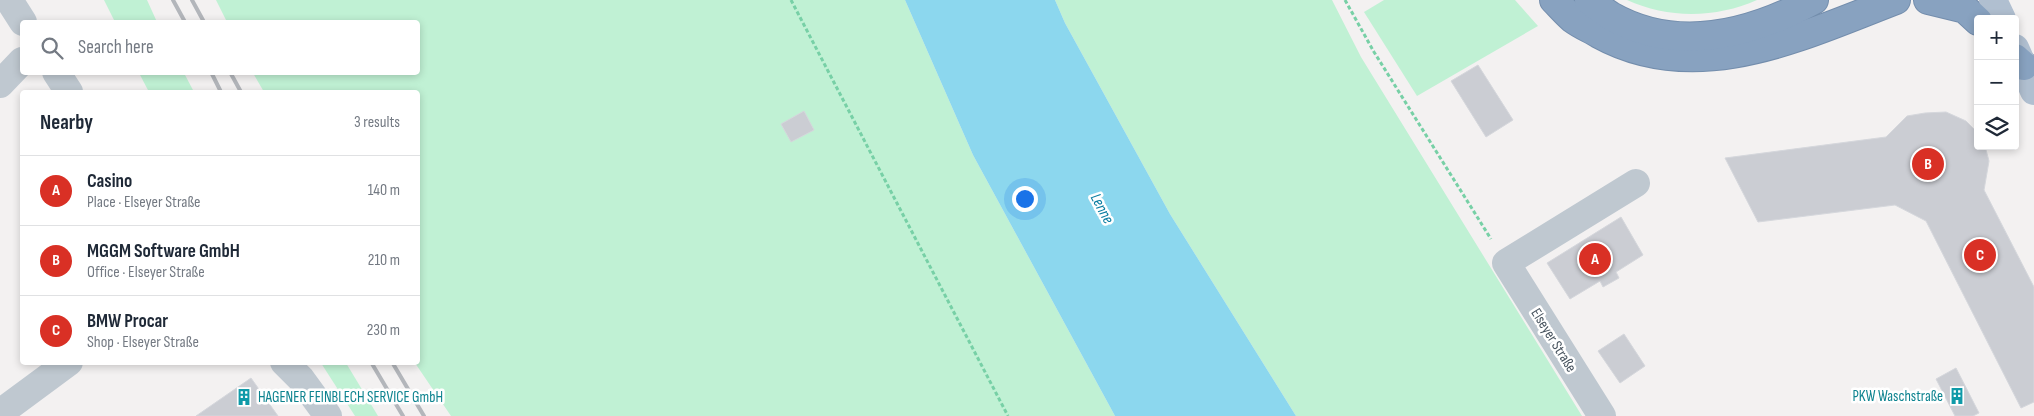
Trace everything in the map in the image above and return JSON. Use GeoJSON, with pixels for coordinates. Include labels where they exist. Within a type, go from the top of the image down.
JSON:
{"type":"FeatureCollection","features":[{"type":"Feature","properties":{"kind":"highway"},"geometry":{"type":"LineString","coordinates":[[1554,0],[1573,19],[1618,44],[1658,55],[1691,58],[1717,57],[1793,39],[1896,0]]}},
{"type":"Feature","properties":{"kind":"highway"},"geometry":{"type":"LineString","coordinates":[[1589,0],[1611,16],[1639,28],[1669,35],[1701,37],[1735,32],[1804,4]]}},
{"type":"Feature","properties":{"kind":"highway"},"geometry":{"type":"LineString","coordinates":[[1928,0],[1965,9],[1974,17]]}},
{"type":"Feature","properties":{"kind":"main road"},"geometry":{"type":"LineString","coordinates":[[1993,0],[2000,15]]}},
{"type":"Feature","properties":{"kind":"street"},"geometry":{"type":"LineString","coordinates":[[9,0],[22,20]]}},
{"type":"Feature","properties":{"kind":"street"},"geometry":{"type":"LineString","coordinates":[[0,84],[20,63]]}},
{"type":"Feature","properties":{"kind":"street"},"geometry":{"type":"LineString","coordinates":[[58,75],[68,90]]}},
{"type":"Feature","properties":{"kind":"street"},"geometry":{"type":"LineString","coordinates":[[1506,263],[1636,183]]}},
{"type":"Feature","properties":{"kind":"street","name":"Elseyer Straße"},"geometry":{"type":"LineString","coordinates":[[1506,263],[1602,416]]}},
{"type":"Feature","properties":{"kind":"street"},"geometry":{"type":"LineString","coordinates":[[0,413],[65,365]]}},
{"type":"Feature","properties":{"kind":"street"},"geometry":{"type":"LineString","coordinates":[[287,365],[301,380],[328,416]]}},
{"type":"Feature","properties":{"kind":"path"},"geometry":{"type":"LineString","coordinates":[[791,0],[1008,416]]}},
{"type":"Feature","properties":{"kind":"path"},"geometry":{"type":"LineString","coordinates":[[1345,0],[1374,52],[1506,263]]}},
{"type":"Feature","properties":{"kind":"green space"},"geometry":{"type":"Polygon","coordinates":[[[104,0],[147,0],[156,20],[114,20],[104,0]]]}},
{"type":"Feature","properties":{"kind":"green space"},"geometry":{"type":"Polygon","coordinates":[[[216,0],[905,0],[973,155],[1115,416],[451,416],[416,365],[420,365],[420,90],[263,90],[254,75],[420,75],[420,20],[226,20],[216,0]]]}},
{"type":"Feature","properties":{"kind":"green space"},"geometry":{"type":"Polygon","coordinates":[[[1055,0],[1332,0],[1361,57],[1582,416],[1296,416],[1170,214],[1065,23],[1055,0]]]}},
{"type":"Feature","properties":{"kind":"green space"},"geometry":{"type":"Polygon","coordinates":[[[1384,0],[1515,0],[1538,26],[1417,96],[1364,12],[1384,0]]]}},
{"type":"Feature","properties":{"kind":"green space"},"geometry":{"type":"Polygon","coordinates":[[[1627,0],[1757,0],[1726,10],[1692,14],[1659,11],[1627,0]]]}},
{"type":"Feature","properties":{"kind":"green space"},"geometry":{"type":"Polygon","coordinates":[[[140,75],[185,75],[193,90],[148,90],[140,75]]]}},
{"type":"Feature","properties":{"kind":"green space"},"geometry":{"type":"Polygon","coordinates":[[[322,365],[347,365],[378,416],[355,416],[322,365]]]}},
{"type":"Feature","properties":{"kind":"water","name":"Lenne"},"geometry":{"type":"Polygon","coordinates":[[[905,0],[1055,0],[1065,23],[1170,214],[1296,416],[1115,416],[973,155],[905,0]]]}},
{"type":"Feature","properties":{"kind":"building"},"geometry":{"type":"Polygon","coordinates":[[[1478,65],[1513,120],[1486,137],[1451,81],[1478,65]]]}},
{"type":"Feature","properties":{"kind":"building"},"geometry":{"type":"Polygon","coordinates":[[[804,111],[814,130],[791,142],[781,124],[804,111]]]}},
{"type":"Feature","properties":{"kind":"building"},"geometry":{"type":"Polygon","coordinates":[[[1946,112],[1966,121],[1974,129],[1974,150],[1986,150],[1989,161],[1984,190],[2034,287],[2034,402],[2021,408],[1926,221],[1895,205],[1758,222],[1725,158],[1886,137],[1907,116],[1946,112]]]}},
{"type":"Feature","properties":{"kind":"building"},"geometry":{"type":"Polygon","coordinates":[[[1621,217],[1643,255],[1616,272],[1619,278],[1603,287],[1600,281],[1570,299],[1547,263],[1621,217]]]}},
{"type":"Feature","properties":{"kind":"building"},"geometry":{"type":"Polygon","coordinates":[[[1624,334],[1645,366],[1620,383],[1598,351],[1624,334]]]}},
{"type":"Feature","properties":{"kind":"building","name":"PKW Waschstraße"},"geometry":{"type":"Polygon","coordinates":[[[1956,368],[1979,413],[1973,416],[1955,416],[1936,379],[1956,368]]]}},
{"type":"Feature","properties":{"kind":"building","name":"HAGENER FEINBLECH SERVICE GmbH"},"geometry":{"type":"Polygon","coordinates":[[[251,378],[278,416],[196,416],[251,378]]]}},
{"type":"Feature","properties":{"kind":"railway"},"geometry":{"type":"LineString","coordinates":[[173,0],[184,20]]}},
{"type":"Feature","properties":{"kind":"railway"},"geometry":{"type":"LineString","coordinates":[[192,0],[203,20]]}},
{"type":"Feature","properties":{"kind":"railway"},"geometry":{"type":"LineString","coordinates":[[212,75],[220,90]]}},
{"type":"Feature","properties":{"kind":"railway"},"geometry":{"type":"LineString","coordinates":[[232,75],[240,90]]}},
{"type":"Feature","properties":{"kind":"railway"},"geometry":{"type":"LineString","coordinates":[[373,365],[403,416]]}},
{"type":"Feature","properties":{"kind":"railway"},"geometry":{"type":"LineString","coordinates":[[394,365],[424,416]]}},
{"type":"Feature","properties":{"kind":"place","name":"MGGM Software GmbH"},"geometry":{"type":"Point","coordinates":[1928,164]}},
{"type":"Feature","properties":{"kind":"place","name":"BMW Procar"},"geometry":{"type":"Point","coordinates":[1980,255]}},
{"type":"Feature","properties":{"kind":"place","name":"Casino"},"geometry":{"type":"Point","coordinates":[1595,259]}},
{"type":"Feature","properties":{"kind":"place","name":"PKW Waschstraße"},"geometry":{"type":"Point","coordinates":[1957,396]}},
{"type":"Feature","properties":{"kind":"place","name":"HAGENER FEINBLECH SERVICE GmbH"},"geometry":{"type":"Point","coordinates":[244,397]}}]}
